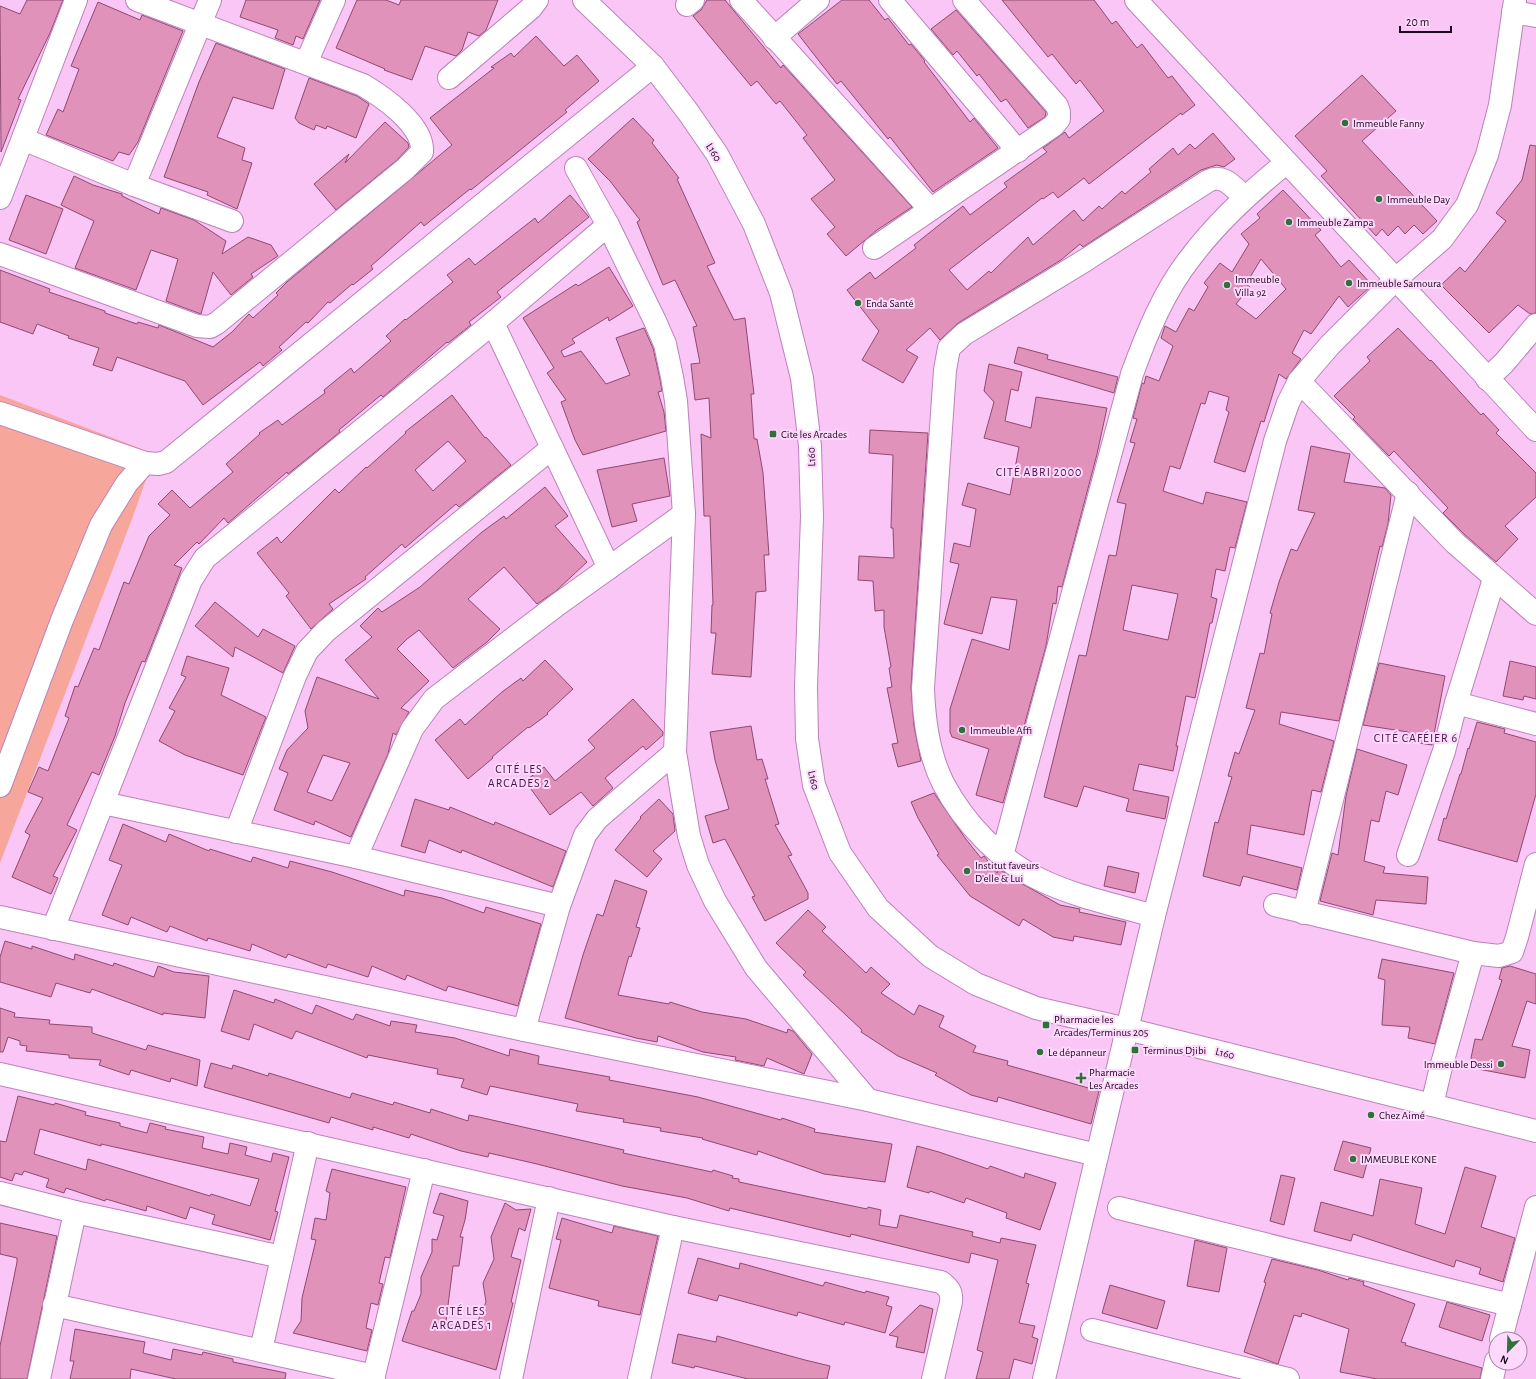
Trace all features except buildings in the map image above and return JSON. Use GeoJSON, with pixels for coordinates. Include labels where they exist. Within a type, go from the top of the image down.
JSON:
{"type":"FeatureCollection","features":[{"type":"Feature","properties":{"kind":"street"},"geometry":{"type":"LineString","coordinates":[[0,198],[76,0]]}},
{"type":"Feature","properties":{"kind":"street"},"geometry":{"type":"LineString","coordinates":[[0,254],[197,326],[210,327],[217,323],[405,169],[422,152],[420,136],[402,115],[382,97],[363,85],[137,0]]}},
{"type":"Feature","properties":{"kind":"street"},"geometry":{"type":"LineString","coordinates":[[134,185],[210,0]]}},
{"type":"Feature","properties":{"kind":"street"},"geometry":{"type":"LineString","coordinates":[[306,63],[334,0]]}},
{"type":"Feature","properties":{"kind":"street"},"geometry":{"type":"LineString","coordinates":[[449,78],[531,8],[537,0]]}},
{"type":"Feature","properties":{"kind":"street","name":"L160"},"geometry":{"type":"LineString","coordinates":[[584,0],[653,66],[688,112],[717,154],[754,224],[782,293],[802,378],[810,446],[812,518],[806,686],[807,739],[814,785],[840,853],[878,908],[930,956],[976,984],[1036,1008],[1127,1029],[1536,1132]]}},
{"type":"Feature","properties":{"kind":"street"},"geometry":{"type":"LineString","coordinates":[[741,0],[930,209]]}},
{"type":"Feature","properties":{"kind":"street"},"geometry":{"type":"LineString","coordinates":[[774,38],[818,0]]}},
{"type":"Feature","properties":{"kind":"street"},"geometry":{"type":"LineString","coordinates":[[890,0],[1018,151]]}},
{"type":"Feature","properties":{"kind":"street"},"geometry":{"type":"LineString","coordinates":[[874,248],[1018,151],[1053,126],[1058,119],[1059,112],[1056,106],[964,0]]}},
{"type":"Feature","properties":{"kind":"street"},"geometry":{"type":"LineString","coordinates":[[1136,0],[1536,430]]}},
{"type":"Feature","properties":{"kind":"street"},"geometry":{"type":"LineString","coordinates":[[1044,1379],[1154,916],[1274,441],[1288,403],[1299,381],[1330,345],[1396,279],[1442,239],[1467,205],[1488,155],[1500,105],[1514,6],[1536,16]]}},
{"type":"Feature","properties":{"kind":"street"},"geometry":{"type":"LineString","coordinates":[[0,413],[144,463],[158,464],[166,462],[653,66]]}},
{"type":"Feature","properties":{"kind":"street"},"geometry":{"type":"LineString","coordinates":[[23,139],[134,185],[232,221]]}},
{"type":"Feature","properties":{"kind":"street"},"geometry":{"type":"LineString","coordinates":[[1002,856],[1132,374],[1152,324],[1172,285],[1190,258],[1211,232],[1245,198],[1286,163]]}},
{"type":"Feature","properties":{"kind":"street"},"geometry":{"type":"LineString","coordinates":[[576,168],[608,225],[656,320],[669,359],[676,401],[684,514],[675,752],[689,836],[698,865],[714,901],[756,968],[868,1100]]}},
{"type":"Feature","properties":{"kind":"street"},"geometry":{"type":"LineString","coordinates":[[1154,916],[1067,891],[1040,880],[1002,856],[962,813],[943,782],[932,752],[924,712],[924,680],[947,354],[953,343],[964,334],[1084,261],[1208,181],[1215,178],[1225,180],[1245,198]]}},
{"type":"Feature","properties":{"kind":"street"},"geometry":{"type":"LineString","coordinates":[[53,929],[191,580],[204,558],[493,323],[608,225]]}},
{"type":"Feature","properties":{"kind":"street"},"geometry":{"type":"LineString","coordinates":[[493,323],[609,568]]}},
{"type":"Feature","properties":{"kind":"street"},"geometry":{"type":"LineString","coordinates":[[1487,379],[1536,325]]}},
{"type":"Feature","properties":{"kind":"street"},"geometry":{"type":"LineString","coordinates":[[1299,381],[1455,543],[1494,579],[1536,614]]}},
{"type":"Feature","properties":{"kind":"street"},"geometry":{"type":"LineString","coordinates":[[236,832],[295,676],[307,651],[326,631],[552,448]]}},
{"type":"Feature","properties":{"kind":"street"},"geometry":{"type":"LineString","coordinates":[[0,786],[62,620],[101,525],[127,483],[144,463]]}},
{"type":"Feature","properties":{"kind":"street"},"geometry":{"type":"LineString","coordinates":[[1304,913],[1408,493]]}},
{"type":"Feature","properties":{"kind":"street"},"geometry":{"type":"LineString","coordinates":[[356,857],[412,729],[425,708],[447,688],[557,604],[684,514]]}},
{"type":"Feature","properties":{"kind":"street"},"geometry":{"type":"LineString","coordinates":[[1408,855],[1444,751],[1456,703],[1494,579]]}},
{"type":"Feature","properties":{"kind":"street"},"geometry":{"type":"LineString","coordinates":[[1456,703],[1536,724]]}},
{"type":"Feature","properties":{"kind":"street"},"geometry":{"type":"LineString","coordinates":[[524,1030],[559,906],[582,842],[589,829],[597,819],[675,752]]}},
{"type":"Feature","properties":{"kind":"street"},"geometry":{"type":"LineString","coordinates":[[103,804],[356,857],[559,906]]}},
{"type":"Feature","properties":{"kind":"street"},"geometry":{"type":"LineString","coordinates":[[1275,905],[1473,953],[1499,956],[1512,952],[1536,864]]}},
{"type":"Feature","properties":{"kind":"street"},"geometry":{"type":"LineString","coordinates":[[0,917],[524,1030],[868,1100],[1097,1155]]}},
{"type":"Feature","properties":{"kind":"street"},"geometry":{"type":"LineString","coordinates":[[1432,1105],[1473,953]]}},
{"type":"Feature","properties":{"kind":"street"},"geometry":{"type":"LineString","coordinates":[[0,1074],[673,1227],[941,1282],[948,1287],[952,1294],[933,1379]]}},
{"type":"Feature","properties":{"kind":"street"},"geometry":{"type":"LineString","coordinates":[[261,1350],[308,1143]]}},
{"type":"Feature","properties":{"kind":"street"},"geometry":{"type":"LineString","coordinates":[[54,1305],[261,1350],[374,1378],[424,1170]]}},
{"type":"Feature","properties":{"kind":"street"},"geometry":{"type":"LineString","coordinates":[[0,1193],[75,1212],[282,1257]]}},
{"type":"Feature","properties":{"kind":"street"},"geometry":{"type":"LineString","coordinates":[[511,1379],[549,1198]]}},
{"type":"Feature","properties":{"kind":"street"},"geometry":{"type":"LineString","coordinates":[[1504,1331],[1536,1207]]}},
{"type":"Feature","properties":{"kind":"street"},"geometry":{"type":"LineString","coordinates":[[1119,1208],[1510,1306]]}},
{"type":"Feature","properties":{"kind":"street"},"geometry":{"type":"LineString","coordinates":[[39,1379],[75,1212]]}},
{"type":"Feature","properties":{"kind":"street"},"geometry":{"type":"LineString","coordinates":[[639,1379],[673,1227]]}},
{"type":"Feature","properties":{"kind":"street"},"geometry":{"type":"LineString","coordinates":[[1092,1330],[1288,1379]]}},
{"type":"Feature","properties":{"kind":"shaded area"},"geometry":{"type":"Polygon","coordinates":[[[0,395],[155,454],[132,519],[0,863],[0,395]]]}},
{"type":"Feature","properties":{"kind":"place","name":"Immeuble Fanny"},"geometry":{"type":"Point","coordinates":[1345,123]}},
{"type":"Feature","properties":{"kind":"place","name":"Immeuble Day"},"geometry":{"type":"Point","coordinates":[1379,199]}},
{"type":"Feature","properties":{"kind":"place","name":"Immeuble Zampa"},"geometry":{"type":"Point","coordinates":[1289,222]}},
{"type":"Feature","properties":{"kind":"place","name":"Immeuble Samoura"},"geometry":{"type":"Point","coordinates":[1349,283]}},
{"type":"Feature","properties":{"kind":"place","name":"Immeuble Villa 92"},"geometry":{"type":"Point","coordinates":[1227,285]}},
{"type":"Feature","properties":{"kind":"place","name":"Enda Santé"},"geometry":{"type":"Point","coordinates":[858,303]}},
{"type":"Feature","properties":{"kind":"place","name":"Cite les Arcades"},"geometry":{"type":"Point","coordinates":[773,434]}},
{"type":"Feature","properties":{"kind":"place","name":"Immeuble Affi"},"geometry":{"type":"Point","coordinates":[962,730]}},
{"type":"Feature","properties":{"kind":"place","name":"Institut faveurs D’elle & Lui"},"geometry":{"type":"Point","coordinates":[967,871]}},
{"type":"Feature","properties":{"kind":"place","name":"Pharmacie les Arcades/Terminus 205"},"geometry":{"type":"Point","coordinates":[1046,1025]}},
{"type":"Feature","properties":{"kind":"place","name":"Terminus Djibi"},"geometry":{"type":"Point","coordinates":[1135,1050]}},
{"type":"Feature","properties":{"kind":"place","name":"Le dépanneur"},"geometry":{"type":"Point","coordinates":[1040,1052]}},
{"type":"Feature","properties":{"kind":"place","name":"Immeuble Dessi"},"geometry":{"type":"Point","coordinates":[1501,1064]}},
{"type":"Feature","properties":{"kind":"place","name":"Pharmacie Les Arcades"},"geometry":{"type":"Point","coordinates":[1081,1078]}},
{"type":"Feature","properties":{"kind":"place","name":"Chez Aimé"},"geometry":{"type":"Point","coordinates":[1371,1115]}},
{"type":"Feature","properties":{"kind":"place","name":"IMMEUBLE KONE"},"geometry":{"type":"Point","coordinates":[1353,1159]}},
{"type":"Feature","properties":{"kind":"district","name":"CITÉ ABRI 2000"},"geometry":{"type":"Point","coordinates":[1039,472]}},
{"type":"Feature","properties":{"kind":"district","name":"CITÉ CAFÉIER 6"},"geometry":{"type":"Point","coordinates":[1416,738]}},
{"type":"Feature","properties":{"kind":"district","name":"CITÉ LES ARCADES 2"},"geometry":{"type":"Point","coordinates":[519,776]}},
{"type":"Feature","properties":{"kind":"district","name":"CITÉ LES ARCADES 1"},"geometry":{"type":"Point","coordinates":[462,1318]}}]}
